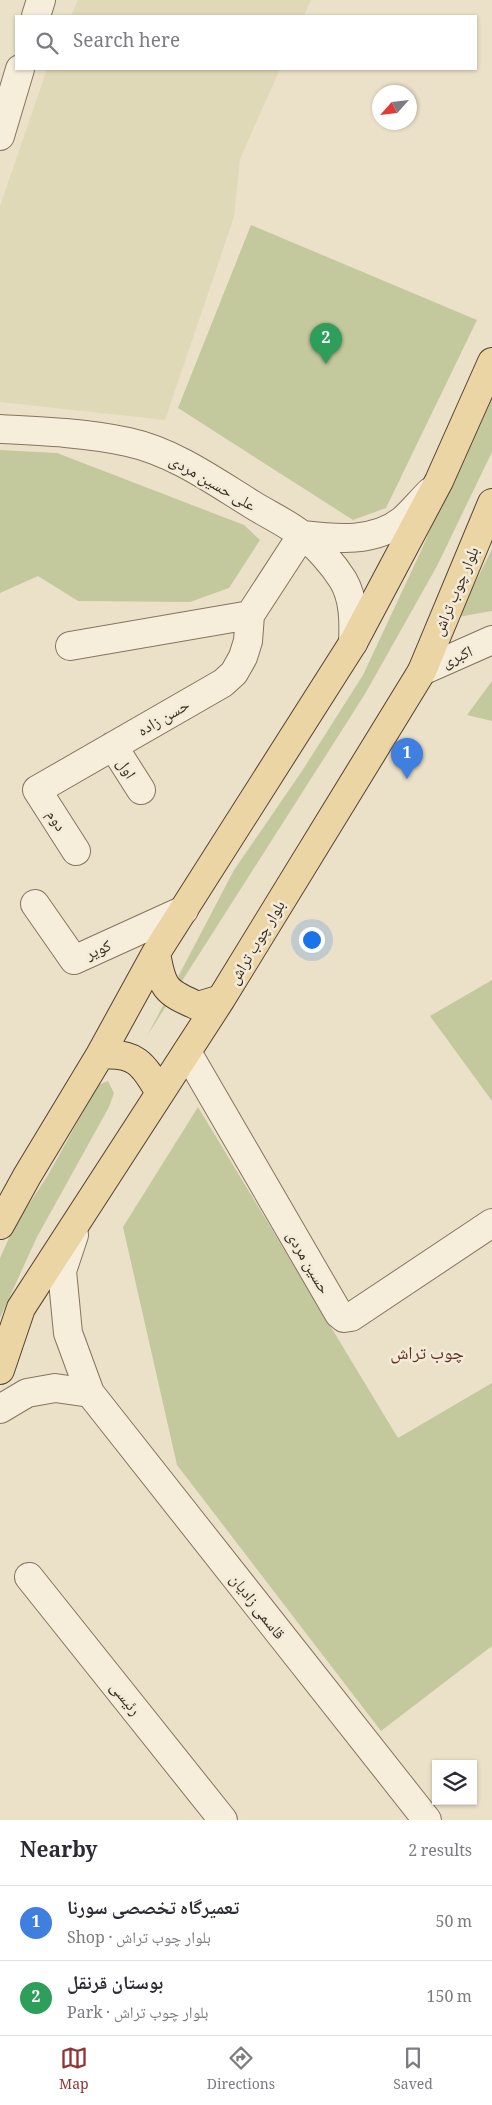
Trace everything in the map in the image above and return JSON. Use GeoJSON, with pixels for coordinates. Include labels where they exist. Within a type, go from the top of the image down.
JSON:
{"type":"FeatureCollection","features":[{"type":"Feature","properties":{"kind":"main road"},"geometry":{"type":"LineString","coordinates":[[0,1225],[27,1176],[100,1055],[156,953],[353,643],[439,482],[492,362]]}},
{"type":"Feature","properties":{"kind":"main road","name":"بلوار چوب‌ تراش"},"geometry":{"type":"LineString","coordinates":[[0,1370],[21,1308],[221,1000],[422,671],[492,503]]}},
{"type":"Feature","properties":{"kind":"main road"},"geometry":{"type":"LineString","coordinates":[[156,953],[160,980],[171,992],[198,1006],[221,1000]]}},
{"type":"Feature","properties":{"kind":"main road"},"geometry":{"type":"LineString","coordinates":[[100,1055],[119,1054],[133,1059],[150,1076],[160,1094]]}},
{"type":"Feature","properties":{"kind":"street"},"geometry":{"type":"LineString","coordinates":[[36,15],[41,0]]}},
{"type":"Feature","properties":{"kind":"street"},"geometry":{"type":"LineString","coordinates":[[0,136],[20,70]]}},
{"type":"Feature","properties":{"kind":"street","name":"علی حسین مردی"},"geometry":{"type":"LineString","coordinates":[[0,429],[91,436],[138,445],[192,467],[302,535],[325,557],[343,580],[350,599],[354,618],[353,643]]}},
{"type":"Feature","properties":{"kind":"street","name":"علی حسین مردی"},"geometry":{"type":"LineString","coordinates":[[302,535],[352,539],[382,531],[403,520],[439,482]]}},
{"type":"Feature","properties":{"kind":"street","name":"حسن زاده"},"geometry":{"type":"LineString","coordinates":[[37,790],[223,683],[234,673],[243,657],[248,641],[250,615],[302,535]]}},
{"type":"Feature","properties":{"kind":"street"},"geometry":{"type":"LineString","coordinates":[[70,646],[250,615]]}},
{"type":"Feature","properties":{"kind":"street","name":"اکبری"},"geometry":{"type":"LineString","coordinates":[[422,671],[492,640]]}},
{"type":"Feature","properties":{"kind":"street","name":"اول"},"geometry":{"type":"LineString","coordinates":[[113,746],[142,790]]}},
{"type":"Feature","properties":{"kind":"street","name":"دوم"},"geometry":{"type":"LineString","coordinates":[[37,790],[76,851]]}},
{"type":"Feature","properties":{"kind":"street","name":"کویر"},"geometry":{"type":"LineString","coordinates":[[35,904],[74,960],[184,910]]}},
{"type":"Feature","properties":{"kind":"street","name":"حسین مردی"},"geometry":{"type":"LineString","coordinates":[[187,1052],[339,1314],[344,1318],[351,1317],[492,1223]]}},
{"type":"Feature","properties":{"kind":"street","name":"قاسمی زادیان"},"geometry":{"type":"LineString","coordinates":[[79,1220],[62,1270],[68,1333],[90,1393],[427,1820]]}},
{"type":"Feature","properties":{"kind":"street"},"geometry":{"type":"LineString","coordinates":[[0,1409],[27,1393],[55,1388],[90,1393]]}},
{"type":"Feature","properties":{"kind":"street","name":"رئیسی"},"geometry":{"type":"LineString","coordinates":[[29,1576],[223,1820]]}},
{"type":"Feature","properties":{"kind":"shaded area"},"geometry":{"type":"Polygon","coordinates":[[[78,0],[311,0],[304,15],[71,15],[78,0]]]}},
{"type":"Feature","properties":{"kind":"shaded area"},"geometry":{"type":"Polygon","coordinates":[[[47,70],[280,70],[240,159],[234,217],[165,420],[0,402],[0,206],[47,70]]]}},
{"type":"Feature","properties":{"kind":"green space"},"geometry":{"type":"Polygon","coordinates":[[[251,225],[477,320],[386,508],[353,520],[178,408],[251,225]]]}},
{"type":"Feature","properties":{"kind":"green space"},"geometry":{"type":"Polygon","coordinates":[[[492,388],[492,452],[437,566],[365,694],[147,1036],[234,870],[302,771],[363,675],[421,551],[492,388]]]}},
{"type":"Feature","properties":{"kind":"green space"},"geometry":{"type":"Polygon","coordinates":[[[0,450],[57,453],[244,525],[260,540],[229,588],[190,602],[78,601],[38,576],[0,593],[0,450]]]}},
{"type":"Feature","properties":{"kind":"green space"},"geometry":{"type":"Polygon","coordinates":[[[492,549],[492,611],[458,617],[492,549]]]}},
{"type":"Feature","properties":{"kind":"green space"},"geometry":{"type":"Polygon","coordinates":[[[492,681],[492,721],[467,715],[492,681]]]}},
{"type":"Feature","properties":{"kind":"green space"},"geometry":{"type":"Polygon","coordinates":[[[492,980],[492,1101],[430,1016],[492,980]]]}},
{"type":"Feature","properties":{"kind":"green space"},"geometry":{"type":"Polygon","coordinates":[[[108,1081],[114,1093],[109,1107],[37,1237],[0,1318],[0,1258],[14,1227],[48,1175],[98,1085],[108,1081]]]}},
{"type":"Feature","properties":{"kind":"green space"},"geometry":{"type":"Polygon","coordinates":[[[198,1107],[398,1438],[492,1383],[492,1646],[381,1731],[177,1465],[123,1227],[198,1107]]]}},
{"type":"Feature","properties":{"kind":"place","name":"بوستان قرنقل"},"geometry":{"type":"Point","coordinates":[326,364]}},
{"type":"Feature","properties":{"kind":"place","name":"تعمیرگاه تخصصی سورنا"},"geometry":{"type":"Point","coordinates":[407,779]}},
{"type":"Feature","properties":{"kind":"district","name":"چوب تراش"},"geometry":{"type":"Point","coordinates":[427,1353]}}]}
